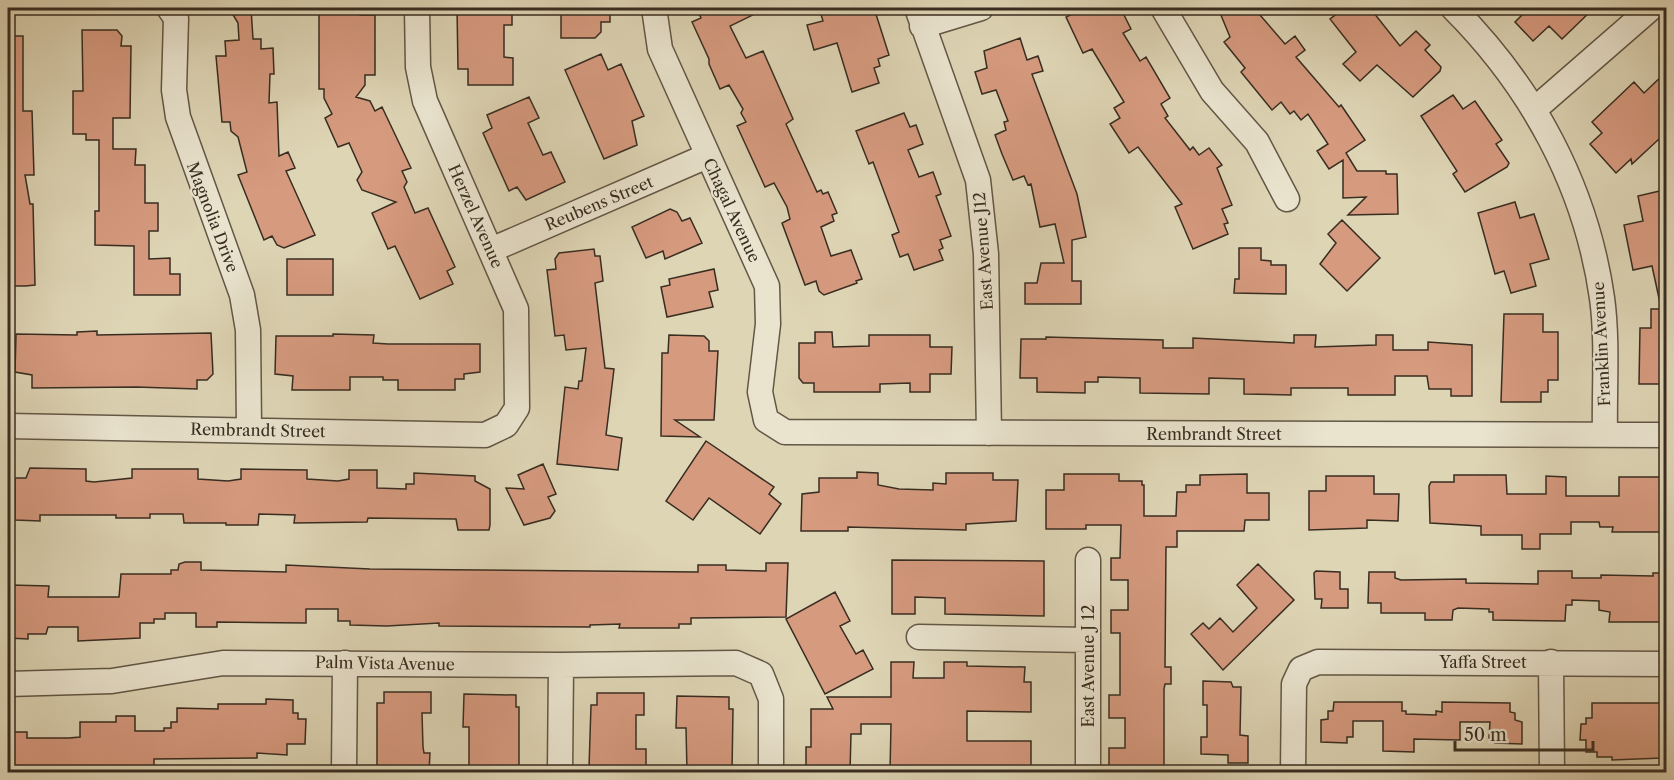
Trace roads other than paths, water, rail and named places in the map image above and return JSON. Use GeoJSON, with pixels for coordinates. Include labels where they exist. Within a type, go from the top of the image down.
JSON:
{"type":"FeatureCollection","features":[{"type":"Feature","properties":{"kind":"street","name":"Magnolia Drive"},"geometry":{"type":"LineString","coordinates":[[169,8],[176,18],[174,90],[178,117],[242,294],[248,330],[249,429]]}},
{"type":"Feature","properties":{"kind":"street","name":"Herzel Avenue"},"geometry":{"type":"LineString","coordinates":[[417,8],[417,67],[425,101],[516,309],[517,408],[506,425]]}},
{"type":"Feature","properties":{"kind":"street","name":"Chagal Avenue"},"geometry":{"type":"LineString","coordinates":[[654,8],[660,49],[767,286],[768,324],[760,392],[766,420]]}},
{"type":"Feature","properties":{"kind":"street"},"geometry":{"type":"LineString","coordinates":[[919,17],[981,8]]}},
{"type":"Feature","properties":{"kind":"street"},"geometry":{"type":"LineString","coordinates":[[1163,8],[1212,91],[1257,142],[1287,199]]}},
{"type":"Feature","properties":{"kind":"street","name":"Franklin Avenue"},"geometry":{"type":"LineString","coordinates":[[1453,8],[1482,38],[1535,109],[1570,180],[1593,247],[1602,301],[1605,435]]}},
{"type":"Feature","properties":{"kind":"street"},"geometry":{"type":"LineString","coordinates":[[1535,109],[1651,8]]}},
{"type":"Feature","properties":{"kind":"street","name":"East Avenue J12"},"geometry":{"type":"LineString","coordinates":[[919,17],[978,180],[986,254],[989,433]]}},
{"type":"Feature","properties":{"kind":"street","name":"Reubens Street"},"geometry":{"type":"LineString","coordinates":[[491,250],[707,156]]}},
{"type":"Feature","properties":{"kind":"street","name":"Rembrandt Street"},"geometry":{"type":"LineString","coordinates":[[766,420],[785,432],[1666,435]]}},
{"type":"Feature","properties":{"kind":"street","name":"Rembrandt Street"},"geometry":{"type":"LineString","coordinates":[[8,426],[484,435],[506,425]]}},
{"type":"Feature","properties":{"kind":"street","name":"East Avenue J 12"},"geometry":{"type":"LineString","coordinates":[[1088,560],[1088,772]]}},
{"type":"Feature","properties":{"kind":"street"},"geometry":{"type":"LineString","coordinates":[[919,636],[1087,640]]}},
{"type":"Feature","properties":{"kind":"street","name":"Yaffa Street"},"geometry":{"type":"LineString","coordinates":[[1293,772],[1294,684],[1301,669],[1318,662],[1666,664]]}},
{"type":"Feature","properties":{"kind":"street"},"geometry":{"type":"LineString","coordinates":[[1551,662],[1552,772]]}},
{"type":"Feature","properties":{"kind":"street","name":"Palm Vista Avenue"},"geometry":{"type":"LineString","coordinates":[[8,684],[112,681],[222,663],[561,665],[736,663],[761,674],[771,699],[771,772]]}},
{"type":"Feature","properties":{"kind":"street"},"geometry":{"type":"LineString","coordinates":[[344,772],[345,663]]}},
{"type":"Feature","properties":{"kind":"street"},"geometry":{"type":"LineString","coordinates":[[560,772],[561,665]]}}]}
